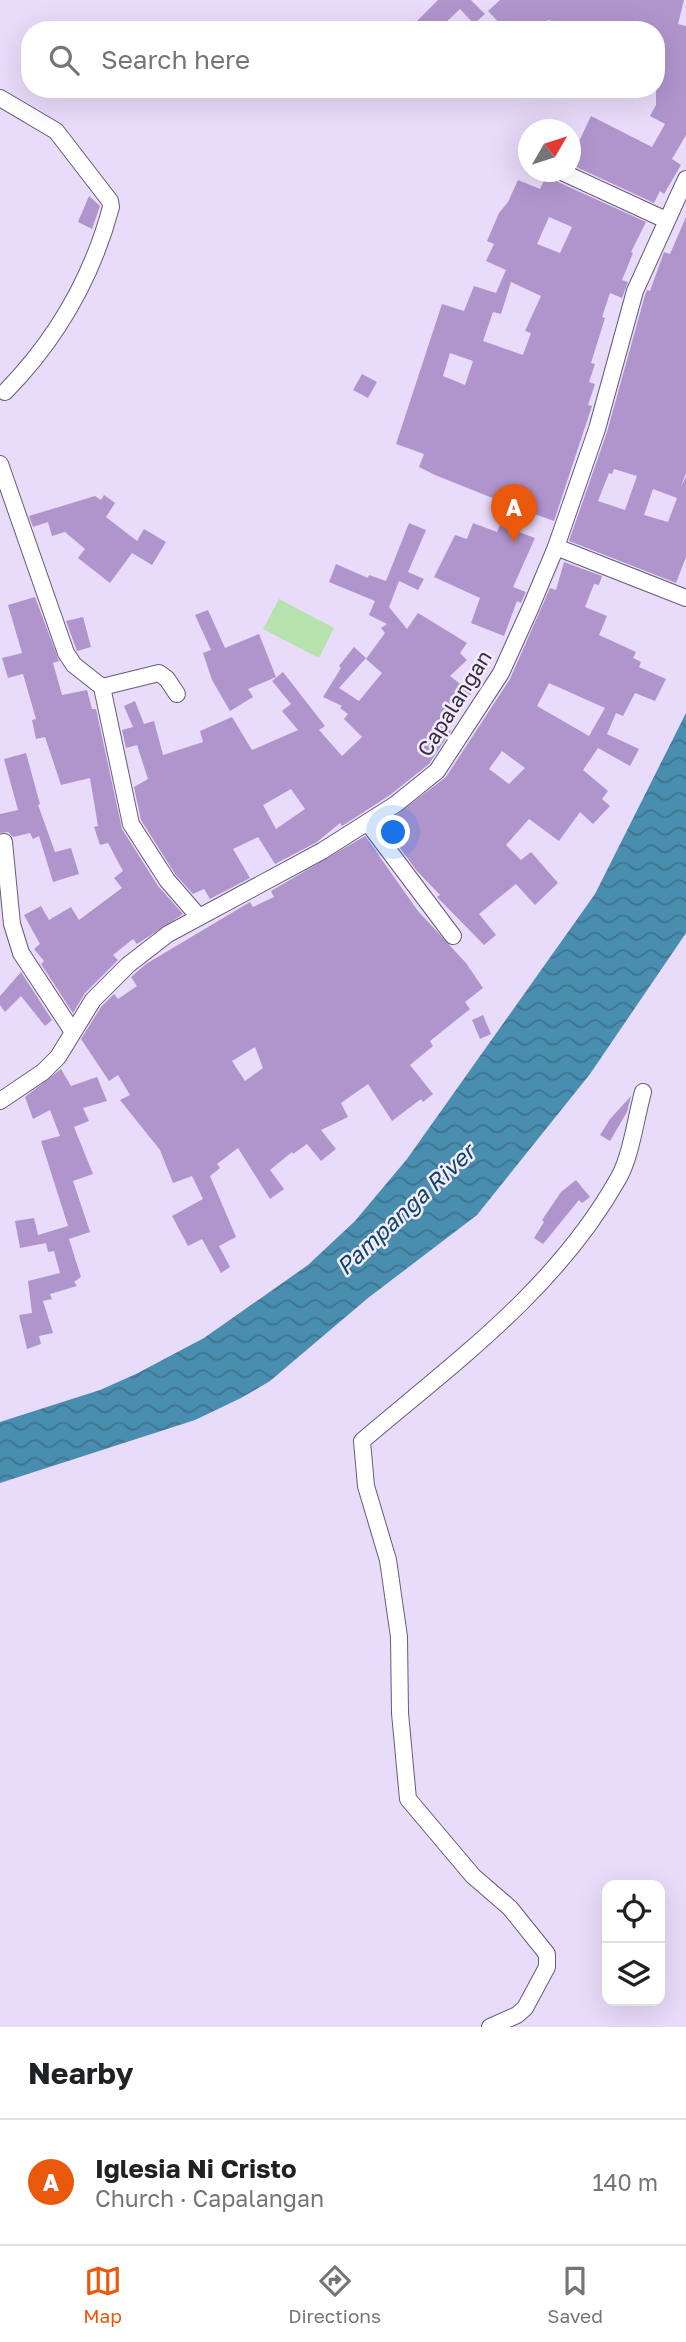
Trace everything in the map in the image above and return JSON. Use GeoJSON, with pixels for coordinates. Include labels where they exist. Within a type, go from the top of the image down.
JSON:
{"type":"FeatureCollection","features":[{"type":"Feature","properties":{"kind":"street"},"geometry":{"type":"LineString","coordinates":[[0,98],[56,131],[110,201],[111,207],[79,294],[36,360],[5,392]]}},
{"type":"Feature","properties":{"kind":"street","name":"Capalangan"},"geometry":{"type":"LineString","coordinates":[[0,1101],[43,1072],[58,1057],[93,1000],[128,965],[168,934],[368,823],[437,771],[501,673],[556,547],[597,429],[635,291],[686,179]]}},
{"type":"Feature","properties":{"kind":"street"},"geometry":{"type":"LineString","coordinates":[[581,181],[666,220]]}},
{"type":"Feature","properties":{"kind":"street"},"geometry":{"type":"LineString","coordinates":[[0,464],[66,653],[74,664],[102,687],[131,824],[151,859],[199,917]]}},
{"type":"Feature","properties":{"kind":"street"},"geometry":{"type":"LineString","coordinates":[[556,547],[686,598]]}},
{"type":"Feature","properties":{"kind":"street"},"geometry":{"type":"LineString","coordinates":[[102,687],[159,673],[167,679],[177,694]]}},
{"type":"Feature","properties":{"kind":"street"},"geometry":{"type":"LineString","coordinates":[[368,823],[453,936]]}},
{"type":"Feature","properties":{"kind":"street"},"geometry":{"type":"LineString","coordinates":[[4,842],[12,923],[21,953],[74,1032]]}},
{"type":"Feature","properties":{"kind":"street"},"geometry":{"type":"LineString","coordinates":[[490,2027],[517,2015],[525,2008],[547,1966],[547,1954],[510,1908],[473,1877],[408,1799],[401,1726],[399,1637],[388,1560],[363,1475],[362,1441],[511,1314],[561,1263],[620,1177],[643,1092]]}},
{"type":"Feature","properties":{"kind":"green space"},"geometry":{"type":"Polygon","coordinates":[[[279,599],[334,628],[319,658],[263,629],[279,599]]]}},
{"type":"Feature","properties":{"kind":"water","name":"Pampanga River"},"geometry":{"type":"Polygon","coordinates":[[[686,713],[686,933],[590,1074],[477,1215],[368,1298],[270,1381],[241,1398],[195,1420],[0,1483],[0,1422],[100,1390],[204,1338],[308,1265],[355,1221],[407,1159],[595,894],[686,713]]]}},
{"type":"Feature","properties":{"kind":"building"},"geometry":{"type":"Polygon","coordinates":[[[438,0],[471,0],[485,14],[477,21],[471,21],[460,9],[447,21],[417,21],[438,0]]]}},
{"type":"Feature","properties":{"kind":"building"},"geometry":{"type":"Polygon","coordinates":[[[500,0],[684,0],[678,24],[686,26],[686,135],[672,159],[681,165],[664,194],[660,191],[654,203],[581,169],[581,137],[591,116],[652,147],[665,124],[650,116],[656,105],[656,98],[665,98],[665,21],[497,21],[488,11],[500,0]]]}},
{"type":"Feature","properties":{"kind":"building"},"geometry":{"type":"Polygon","coordinates":[[[518,180],[540,189],[543,182],[558,182],[646,222],[631,252],[633,253],[622,280],[628,282],[622,298],[610,293],[602,317],[605,318],[591,363],[595,364],[589,382],[595,384],[588,405],[592,406],[554,521],[526,511],[527,506],[501,497],[500,501],[435,475],[419,467],[424,454],[396,444],[442,304],[464,311],[474,286],[496,293],[506,270],[486,261],[494,244],[487,241],[518,180]],[[549,217],[537,244],[560,253],[572,227],[549,217]],[[511,282],[501,314],[493,312],[483,341],[523,355],[531,333],[525,331],[541,296],[511,282]],[[450,353],[443,376],[465,385],[473,361],[450,353]]]}},
{"type":"Feature","properties":{"kind":"building"},"geometry":{"type":"Polygon","coordinates":[[[89,196],[100,206],[92,229],[78,222],[89,196]]]}},
{"type":"Feature","properties":{"kind":"building"},"geometry":{"type":"Polygon","coordinates":[[[686,217],[686,473],[681,486],[686,477],[686,557],[676,583],[569,541],[607,432],[645,295],[647,290],[650,291],[664,252],[670,254],[686,217]],[[614,469],[612,474],[609,473],[598,501],[625,510],[637,476],[614,469]],[[653,489],[644,515],[668,522],[677,498],[653,489]]]}},
{"type":"Feature","properties":{"kind":"building"},"geometry":{"type":"Polygon","coordinates":[[[362,374],[377,382],[368,398],[353,390],[362,374]]]}},
{"type":"Feature","properties":{"kind":"building"},"geometry":{"type":"Polygon","coordinates":[[[104,495],[115,503],[106,517],[137,541],[144,529],[166,542],[152,565],[132,553],[110,583],[78,558],[85,549],[65,532],[52,536],[48,522],[33,527],[29,516],[95,496],[101,500],[104,495]]]}},
{"type":"Feature","properties":{"kind":"building"},"geometry":{"type":"Polygon","coordinates":[[[409,523],[426,530],[408,572],[424,579],[418,590],[399,581],[389,607],[407,629],[418,613],[467,643],[460,653],[467,660],[450,676],[472,693],[446,727],[451,731],[429,764],[390,795],[342,826],[340,823],[317,842],[275,864],[258,837],[233,849],[250,878],[210,899],[204,889],[193,894],[175,874],[141,820],[134,787],[148,779],[137,745],[126,748],[122,730],[133,727],[124,706],[135,701],[144,724],[154,721],[163,755],[203,742],[200,731],[232,717],[252,750],[298,730],[282,711],[291,704],[272,681],[283,672],[325,726],[319,730],[342,756],[362,737],[344,719],[348,714],[340,708],[342,706],[323,697],[341,668],[339,666],[354,647],[366,658],[339,688],[359,701],[382,673],[366,659],[385,633],[381,628],[387,624],[369,615],[375,601],[329,582],[336,564],[368,578],[369,575],[386,581],[409,523]],[[291,789],[263,805],[276,829],[305,809],[291,789]]]}},
{"type":"Feature","properties":{"kind":"building"},"geometry":{"type":"Polygon","coordinates":[[[473,523],[497,532],[500,525],[535,538],[513,587],[526,592],[521,603],[517,601],[504,636],[471,623],[480,598],[434,577],[455,535],[467,539],[473,523]]]}},
{"type":"Feature","properties":{"kind":"building"},"geometry":{"type":"Polygon","coordinates":[[[564,562],[602,576],[599,585],[594,584],[585,607],[607,616],[599,635],[636,652],[633,658],[641,662],[639,667],[666,679],[655,701],[635,693],[623,716],[616,713],[607,734],[639,749],[630,766],[598,748],[583,770],[608,791],[602,799],[610,806],[593,824],[580,812],[559,841],[529,819],[506,845],[521,860],[531,852],[558,883],[535,905],[516,884],[479,914],[496,935],[484,945],[437,897],[440,895],[417,871],[383,825],[446,777],[510,679],[550,588],[556,590],[564,562]],[[549,683],[537,706],[589,736],[605,708],[549,683]],[[502,751],[489,769],[509,784],[525,768],[502,751]]]}},
{"type":"Feature","properties":{"kind":"building"},"geometry":{"type":"Polygon","coordinates":[[[35,597],[59,661],[53,663],[62,695],[87,690],[92,709],[96,709],[122,829],[158,886],[183,914],[137,944],[133,939],[113,955],[118,960],[85,993],[73,1013],[41,964],[44,961],[34,949],[40,944],[24,915],[41,906],[49,920],[71,907],[79,920],[122,888],[114,878],[123,871],[108,843],[100,845],[94,827],[98,826],[90,778],[61,785],[45,737],[36,739],[32,720],[36,719],[23,674],[8,678],[2,658],[22,653],[8,605],[35,597]]]}},
{"type":"Feature","properties":{"kind":"building"},"geometry":{"type":"Polygon","coordinates":[[[208,610],[225,648],[259,634],[276,677],[248,689],[253,697],[230,711],[212,680],[203,653],[211,650],[195,615],[208,610]]]}},
{"type":"Feature","properties":{"kind":"building"},"geometry":{"type":"Polygon","coordinates":[[[83,617],[91,647],[77,651],[66,621],[83,617]]]}},
{"type":"Feature","properties":{"kind":"building"},"geometry":{"type":"Polygon","coordinates":[[[26,753],[40,804],[38,805],[55,852],[71,848],[79,874],[53,882],[39,836],[33,839],[30,833],[13,837],[8,832],[0,833],[0,814],[18,810],[4,759],[26,753]]]}},
{"type":"Feature","properties":{"kind":"building"},"geometry":{"type":"Polygon","coordinates":[[[365,836],[418,911],[466,963],[483,988],[465,1002],[470,1009],[430,1041],[433,1046],[410,1065],[433,1094],[423,1102],[421,1099],[392,1121],[368,1084],[341,1103],[348,1117],[321,1130],[336,1149],[321,1161],[307,1144],[270,1170],[284,1189],[270,1199],[238,1148],[217,1164],[220,1168],[210,1176],[236,1237],[219,1246],[230,1267],[221,1273],[202,1239],[188,1246],[172,1216],[203,1199],[192,1176],[173,1183],[160,1150],[120,1100],[130,1095],[118,1075],[109,1081],[81,1039],[101,1007],[114,994],[118,999],[137,986],[131,977],[146,964],[250,902],[253,907],[274,897],[271,891],[365,836]],[[255,1047],[232,1061],[245,1081],[263,1068],[255,1047]]]}},
{"type":"Feature","properties":{"kind":"building"},"geometry":{"type":"Polygon","coordinates":[[[21,972],[52,1020],[45,1026],[21,996],[5,1012],[0,1005],[0,996],[21,972]]]}},
{"type":"Feature","properties":{"kind":"building"},"geometry":{"type":"Polygon","coordinates":[[[483,1015],[491,1034],[480,1039],[472,1020],[483,1015]]]}},
{"type":"Feature","properties":{"kind":"building"},"geometry":{"type":"Polygon","coordinates":[[[61,1069],[71,1086],[97,1077],[107,1101],[83,1108],[89,1121],[74,1127],[93,1174],[73,1181],[90,1232],[69,1239],[81,1277],[74,1282],[77,1286],[50,1294],[52,1299],[43,1301],[53,1333],[39,1336],[41,1344],[27,1349],[19,1315],[32,1313],[28,1281],[60,1273],[54,1251],[48,1252],[46,1243],[20,1248],[15,1221],[34,1218],[38,1235],[68,1226],[41,1141],[60,1136],[50,1110],[33,1119],[25,1097],[61,1069]]]}},
{"type":"Feature","properties":{"kind":"building"},"geometry":{"type":"Polygon","coordinates":[[[631,1096],[627,1112],[610,1141],[600,1135],[610,1119],[631,1096]]]}},
{"type":"Feature","properties":{"kind":"building"},"geometry":{"type":"Polygon","coordinates":[[[576,1180],[590,1197],[582,1203],[579,1200],[543,1244],[534,1238],[544,1222],[542,1220],[561,1192],[576,1180]]]}},
{"type":"Feature","properties":{"kind":"place","name":"Iglesia Ni Cristo"},"geometry":{"type":"Point","coordinates":[514,542]}}]}
